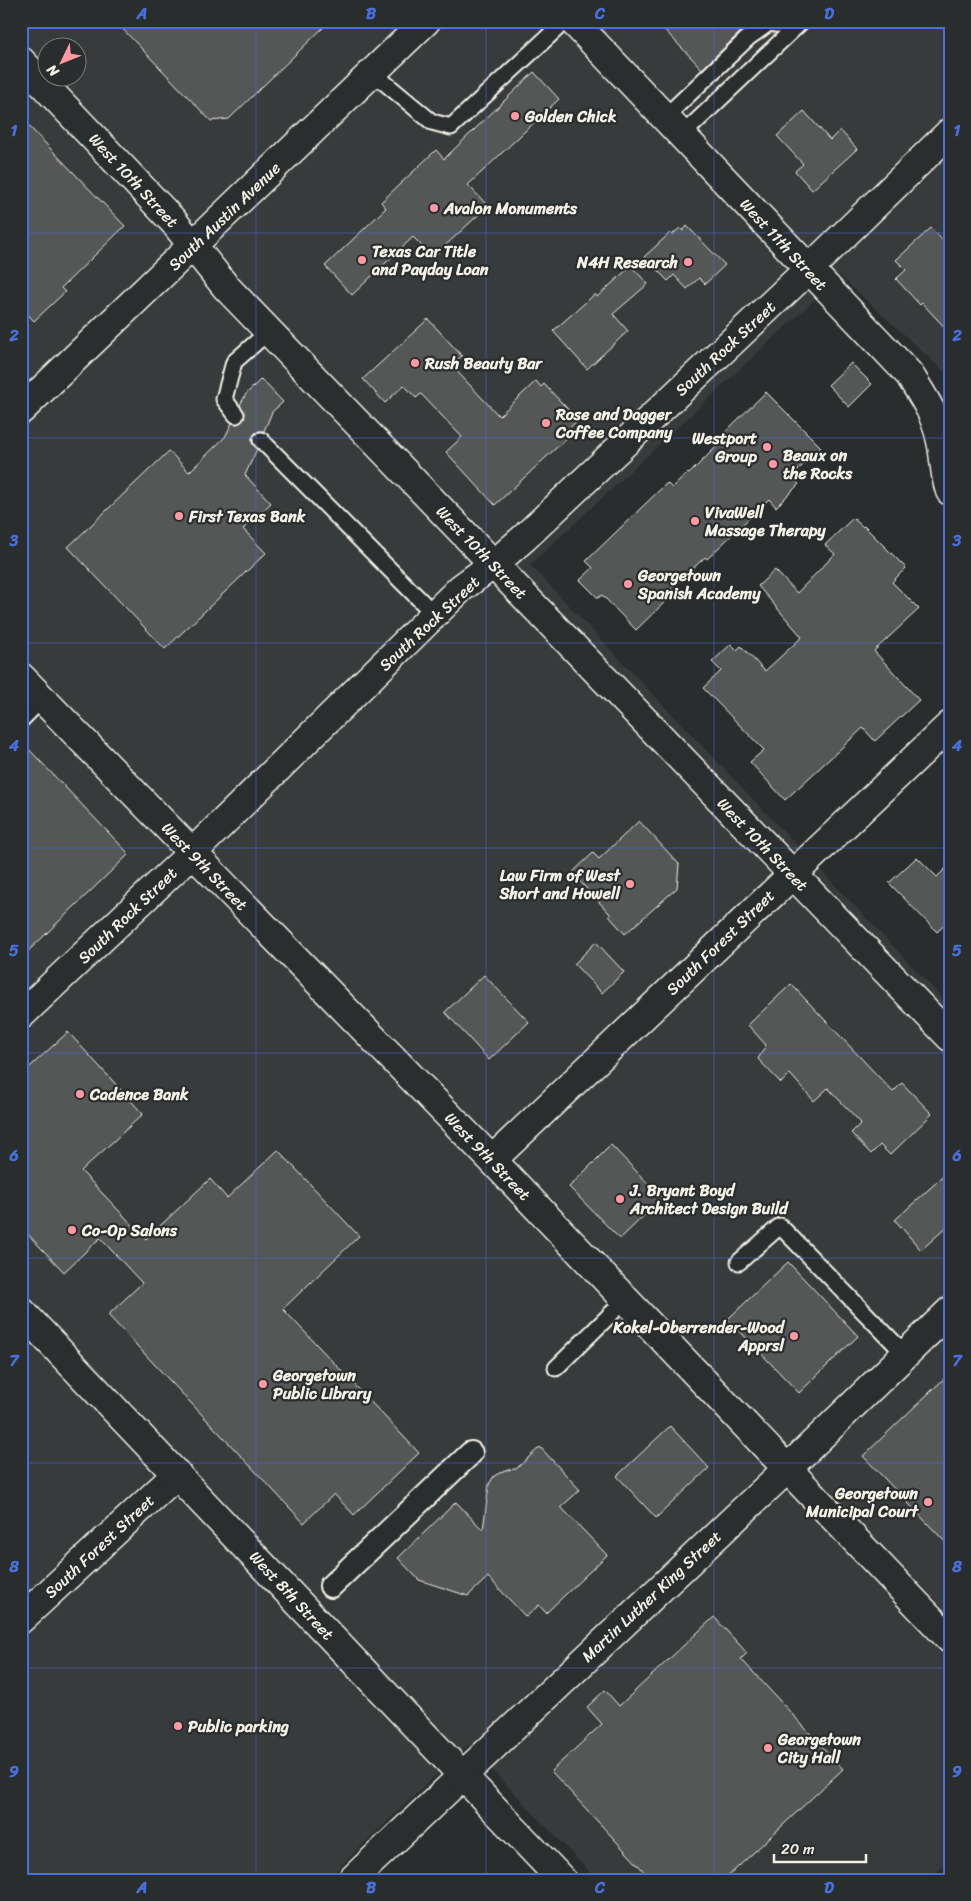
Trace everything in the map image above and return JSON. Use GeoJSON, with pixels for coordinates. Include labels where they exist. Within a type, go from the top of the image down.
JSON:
{"type":"FeatureCollection","features":[{"type":"Feature","properties":{"kind":"street","name":"South Austin Avenue"},"geometry":{"type":"LineString","coordinates":[[21,410],[426,21]]}},
{"type":"Feature","properties":{"kind":"street","name":"West 11th Street"},"geometry":{"type":"LineString","coordinates":[[574,21],[909,374],[933,412],[942,442],[946,480],[950,491]]}},
{"type":"Feature","properties":{"kind":"street","name":"West 10th Street"},"geometry":{"type":"LineString","coordinates":[[21,61],[194,245],[226,287],[950,1037]]}},
{"type":"Feature","properties":{"kind":"street","name":"South Rock Street"},"geometry":{"type":"LineString","coordinates":[[21,1015],[192,853],[461,588],[494,564],[524,538],[809,269],[950,132]]}},
{"type":"Feature","properties":{"kind":"street","name":"West 9th Street"},"geometry":{"type":"LineString","coordinates":[[21,678],[492,1160],[950,1639]]}},
{"type":"Feature","properties":{"kind":"street","name":"South Forest Street"},"geometry":{"type":"LineString","coordinates":[[492,1160],[950,725]]}},
{"type":"Feature","properties":{"kind":"street","name":"West 8th Street"},"geometry":{"type":"LineString","coordinates":[[21,1311],[562,1880]]}},
{"type":"Feature","properties":{"kind":"street","name":"Martin Luther King Street"},"geometry":{"type":"LineString","coordinates":[[352,1880],[461,1774],[787,1469],[950,1311]]}},
{"type":"Feature","properties":{"kind":"street"},"geometry":{"type":"LineString","coordinates":[[331,1586],[471,1454]]}},
{"type":"Feature","properties":{"kind":"street","name":"South Forest Street"},"geometry":{"type":"LineString","coordinates":[[21,1619],[178,1474]]}},
{"type":"Feature","properties":{"kind":"lane"},"geometry":{"type":"LineString","coordinates":[[372,73],[432,122],[452,127],[565,21]]}},
{"type":"Feature","properties":{"kind":"lane"},"geometry":{"type":"LineString","coordinates":[[674,126],[748,38],[769,23],[799,24]]}},
{"type":"Feature","properties":{"kind":"lane"},"geometry":{"type":"LineString","coordinates":[[674,126],[799,24]]}},
{"type":"Feature","properties":{"kind":"lane"},"geometry":{"type":"LineString","coordinates":[[236,415],[224,399],[234,362],[269,331]]}},
{"type":"Feature","properties":{"kind":"lane"},"geometry":{"type":"LineString","coordinates":[[261,440],[434,614]]}},
{"type":"Feature","properties":{"kind":"lane"},"geometry":{"type":"LineString","coordinates":[[21,720],[42,699]]}},
{"type":"Feature","properties":{"kind":"lane"},"geometry":{"type":"LineString","coordinates":[[739,1262],[780,1226],[905,1354]]}},
{"type":"Feature","properties":{"kind":"lane"},"geometry":{"type":"LineString","coordinates":[[556,1368],[625,1300]]}},
{"type":"Feature","properties":{"kind":"shaded area"},"geometry":{"type":"Polygon","coordinates":[[[21,21],[950,21],[950,377],[840,276],[530,565],[950,1006],[950,1860],[928,1880],[597,1880],[468,1745],[326,1880],[21,1880],[21,21]]]}},
{"type":"Feature","properties":{"kind":"building"},"geometry":{"type":"Polygon","coordinates":[[[115,21],[330,21],[229,119],[211,121],[115,21]]]}},
{"type":"Feature","properties":{"kind":"building"},"geometry":{"type":"Polygon","coordinates":[[[656,21],[752,21],[702,69],[656,21]]]}},
{"type":"Feature","properties":{"kind":"building"},"geometry":{"type":"Polygon","coordinates":[[[534,72],[559,99],[468,185],[488,206],[433,257],[413,237],[352,295],[325,266],[386,208],[381,202],[436,150],[444,159],[534,72]]]}},
{"type":"Feature","properties":{"kind":"building"},"geometry":{"type":"Polygon","coordinates":[[[804,111],[830,140],[840,130],[857,149],[812,190],[795,171],[803,164],[777,136],[804,111]]]}},
{"type":"Feature","properties":{"kind":"building"},"geometry":{"type":"Polygon","coordinates":[[[21,118],[125,226],[61,288],[65,292],[34,321],[21,307],[21,118]]]}},
{"type":"Feature","properties":{"kind":"building"},"geometry":{"type":"Polygon","coordinates":[[[687,226],[725,265],[705,284],[699,278],[687,289],[674,275],[668,281],[644,257],[670,233],[672,235],[680,228],[683,231],[687,226]]]}},
{"type":"Feature","properties":{"kind":"building"},"geometry":{"type":"Polygon","coordinates":[[[931,228],[950,248],[950,333],[896,279],[906,270],[896,260],[931,228]]]}},
{"type":"Feature","properties":{"kind":"building"},"geometry":{"type":"Polygon","coordinates":[[[631,266],[648,284],[613,314],[628,331],[587,369],[553,331],[595,294],[597,297],[631,266]]]}},
{"type":"Feature","properties":{"kind":"building"},"geometry":{"type":"Polygon","coordinates":[[[428,319],[462,356],[451,365],[499,416],[536,381],[541,387],[544,384],[578,420],[566,431],[570,435],[495,505],[446,452],[462,437],[421,394],[416,398],[404,385],[385,403],[363,379],[428,319]]]}},
{"type":"Feature","properties":{"kind":"building"},"geometry":{"type":"Polygon","coordinates":[[[851,363],[872,384],[849,407],[828,385],[851,363]]]}},
{"type":"Feature","properties":{"kind":"building","name":"First Texas Bank"},"geometry":{"type":"Polygon","coordinates":[[[261,379],[283,402],[272,412],[264,431],[258,431],[252,437],[252,443],[257,449],[245,475],[271,503],[243,529],[266,553],[165,649],[68,547],[169,451],[189,472],[225,437],[232,423],[238,424],[244,419],[245,413],[240,405],[246,394],[261,379]]]}},
{"type":"Feature","properties":{"kind":"building"},"geometry":{"type":"Polygon","coordinates":[[[766,392],[821,447],[791,477],[799,484],[776,507],[769,499],[707,559],[705,557],[668,592],[671,596],[636,630],[602,595],[598,598],[580,580],[593,568],[586,561],[667,483],[672,488],[689,474],[728,435],[725,432],[766,392]]]}},
{"type":"Feature","properties":{"kind":"building"},"geometry":{"type":"Polygon","coordinates":[[[853,518],[864,526],[906,568],[892,582],[919,609],[874,651],[919,700],[875,741],[863,728],[785,800],[750,762],[764,750],[703,688],[721,671],[712,662],[731,644],[737,650],[741,646],[765,671],[802,637],[758,586],[775,570],[797,593],[835,554],[825,545],[853,518]]]}},
{"type":"Feature","properties":{"kind":"building"},"geometry":{"type":"Polygon","coordinates":[[[21,741],[129,854],[21,958],[21,741]]]}},
{"type":"Feature","properties":{"kind":"building"},"geometry":{"type":"Polygon","coordinates":[[[639,821],[679,864],[677,888],[625,934],[609,916],[611,915],[572,873],[593,853],[599,859],[639,821]]]}},
{"type":"Feature","properties":{"kind":"building"},"geometry":{"type":"Polygon","coordinates":[[[917,857],[937,877],[950,864],[950,920],[937,932],[889,883],[917,857]]]}},
{"type":"Feature","properties":{"kind":"building"},"geometry":{"type":"Polygon","coordinates":[[[596,942],[624,972],[602,993],[574,964],[596,942]]]}},
{"type":"Feature","properties":{"kind":"building"},"geometry":{"type":"Polygon","coordinates":[[[484,975],[529,1022],[489,1060],[445,1012],[484,975]]]}},
{"type":"Feature","properties":{"kind":"building"},"geometry":{"type":"Polygon","coordinates":[[[791,984],[893,1092],[902,1083],[932,1114],[890,1155],[880,1145],[871,1154],[851,1133],[861,1123],[828,1088],[814,1101],[790,1074],[781,1083],[758,1059],[766,1045],[748,1025],[791,984]]]}},
{"type":"Feature","properties":{"kind":"building","name":"Georgetown Public Library"},"geometry":{"type":"Polygon","coordinates":[[[68,1032],[143,1114],[81,1171],[146,1239],[210,1179],[227,1198],[278,1150],[359,1236],[283,1309],[419,1453],[354,1515],[334,1494],[304,1523],[108,1315],[142,1283],[100,1238],[64,1272],[21,1227],[21,1075],[68,1032]]]}},
{"type":"Feature","properties":{"kind":"building"},"geometry":{"type":"Polygon","coordinates":[[[611,1145],[662,1198],[620,1239],[569,1187],[611,1145]]]}},
{"type":"Feature","properties":{"kind":"building"},"geometry":{"type":"Polygon","coordinates":[[[950,1170],[950,1224],[921,1250],[895,1220],[950,1170]]]}},
{"type":"Feature","properties":{"kind":"building"},"geometry":{"type":"Polygon","coordinates":[[[788,1262],[858,1336],[799,1393],[728,1319],[788,1262]]]}},
{"type":"Feature","properties":{"kind":"building","name":"Georgetown Municipal Court"},"geometry":{"type":"Polygon","coordinates":[[[950,1373],[950,1547],[863,1456],[950,1373]]]}},
{"type":"Feature","properties":{"kind":"building"},"geometry":{"type":"Polygon","coordinates":[[[670,1426],[709,1468],[656,1518],[617,1476],[670,1426]]]}},
{"type":"Feature","properties":{"kind":"building"},"geometry":{"type":"Polygon","coordinates":[[[540,1447],[580,1490],[561,1507],[607,1555],[546,1613],[539,1605],[526,1617],[488,1577],[468,1596],[419,1580],[398,1558],[456,1502],[483,1530],[489,1484],[494,1476],[505,1470],[516,1469],[540,1447]]]}},
{"type":"Feature","properties":{"kind":"building","name":"Georgetown City Hall"},"geometry":{"type":"Polygon","coordinates":[[[714,1617],[747,1653],[741,1659],[843,1769],[724,1880],[652,1880],[551,1771],[602,1724],[587,1707],[605,1690],[619,1706],[714,1617]]]}},
{"type":"Feature","properties":{"kind":"place","name":"Golden Chick"},"geometry":{"type":"Point","coordinates":[515,116]}},
{"type":"Feature","properties":{"kind":"place","name":"Avalon Monuments"},"geometry":{"type":"Point","coordinates":[434,208]}},
{"type":"Feature","properties":{"kind":"place","name":"Texas Car Title and Payday Loan"},"geometry":{"type":"Point","coordinates":[362,260]}},
{"type":"Feature","properties":{"kind":"place","name":"N4H Research"},"geometry":{"type":"Point","coordinates":[688,262]}},
{"type":"Feature","properties":{"kind":"place","name":"Rush Beauty Bar"},"geometry":{"type":"Point","coordinates":[415,363]}},
{"type":"Feature","properties":{"kind":"place","name":"Rose and Dagger Coffee Company"},"geometry":{"type":"Point","coordinates":[546,423]}},
{"type":"Feature","properties":{"kind":"place","name":"Westport Group"},"geometry":{"type":"Point","coordinates":[767,447]}},
{"type":"Feature","properties":{"kind":"place","name":"Beaux on the Rocks"},"geometry":{"type":"Point","coordinates":[773,464]}},
{"type":"Feature","properties":{"kind":"place","name":"First Texas Bank"},"geometry":{"type":"Point","coordinates":[179,516]}},
{"type":"Feature","properties":{"kind":"place","name":"VivaWell Massage Therapy"},"geometry":{"type":"Point","coordinates":[695,521]}},
{"type":"Feature","properties":{"kind":"place","name":"Georgetown Spanish Academy"},"geometry":{"type":"Point","coordinates":[628,584]}},
{"type":"Feature","properties":{"kind":"place","name":"Law Firm of West Short and Howell"},"geometry":{"type":"Point","coordinates":[630,884]}},
{"type":"Feature","properties":{"kind":"place","name":"Cadence Bank"},"geometry":{"type":"Point","coordinates":[80,1094]}},
{"type":"Feature","properties":{"kind":"place","name":"J. Bryant Boyd Architect Design Build"},"geometry":{"type":"Point","coordinates":[620,1199]}},
{"type":"Feature","properties":{"kind":"place","name":"Co-Op Salons"},"geometry":{"type":"Point","coordinates":[72,1230]}},
{"type":"Feature","properties":{"kind":"place","name":"Kokel-Oberrender-Wood Apprsl"},"geometry":{"type":"Point","coordinates":[794,1336]}},
{"type":"Feature","properties":{"kind":"place","name":"Georgetown Public Library"},"geometry":{"type":"Point","coordinates":[263,1384]}},
{"type":"Feature","properties":{"kind":"place","name":"Georgetown Municipal Court"},"geometry":{"type":"Point","coordinates":[928,1502]}},
{"type":"Feature","properties":{"kind":"place","name":"Public parking"},"geometry":{"type":"Point","coordinates":[178,1726]}},
{"type":"Feature","properties":{"kind":"place","name":"Georgetown City Hall"},"geometry":{"type":"Point","coordinates":[768,1748]}}]}
